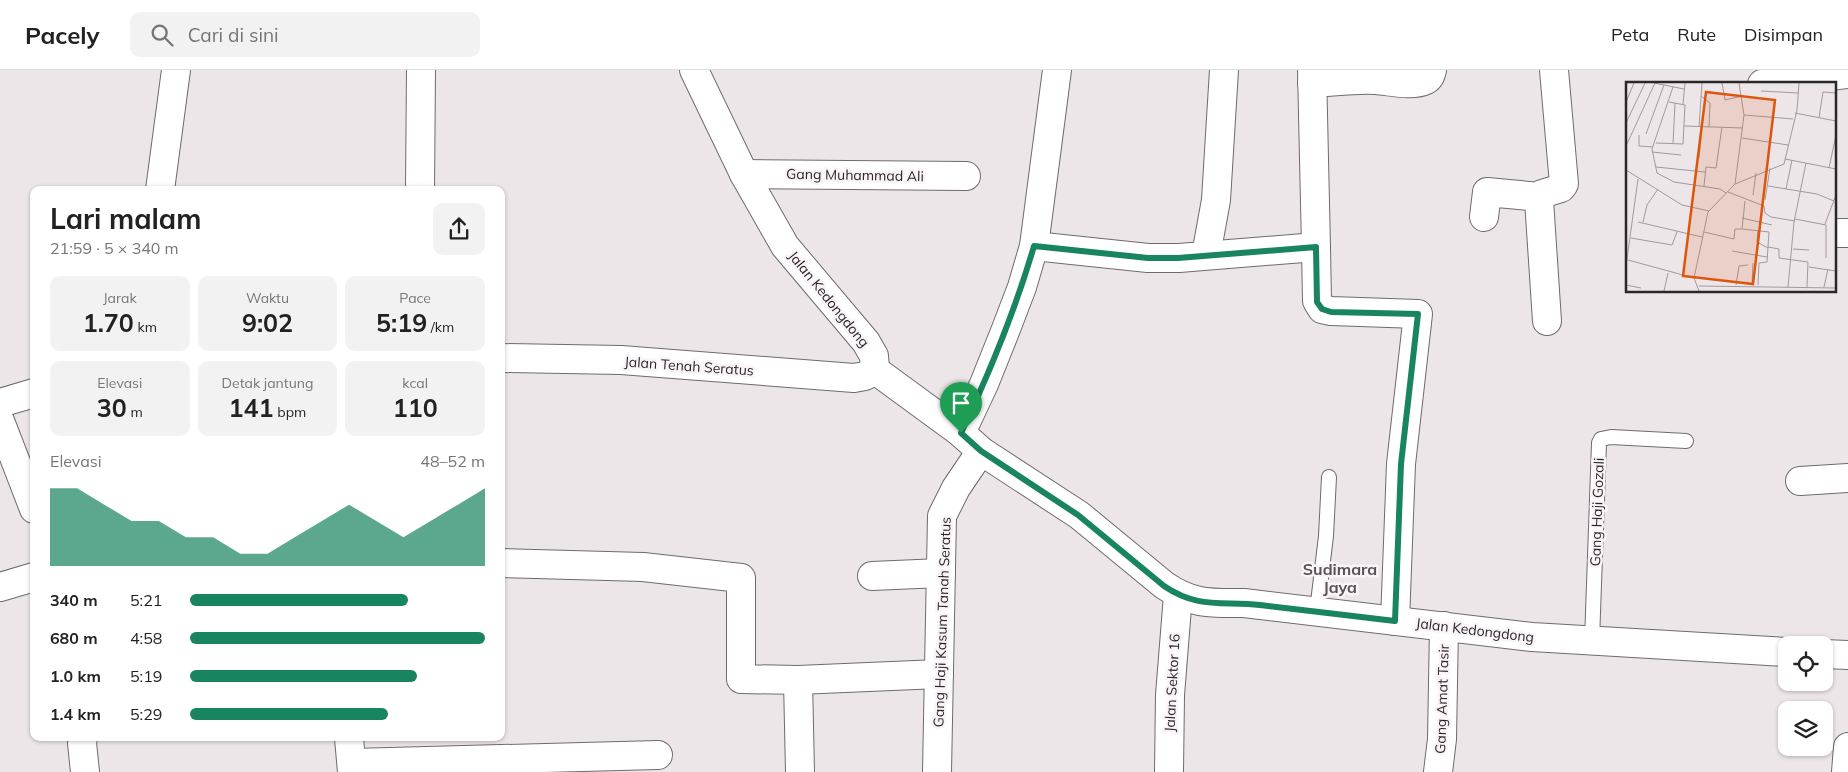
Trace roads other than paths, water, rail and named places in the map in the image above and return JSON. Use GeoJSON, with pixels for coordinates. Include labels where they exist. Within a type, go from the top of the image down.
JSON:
{"type":"FeatureCollection","features":[{"type":"Feature","properties":{"kind":"street"},"geometry":{"type":"LineString","coordinates":[[161,186],[176,70]]}},
{"type":"Feature","properties":{"kind":"street"},"geometry":{"type":"LineString","coordinates":[[420,70],[420,186]]}},
{"type":"Feature","properties":{"kind":"street","name":"Jalan Kedongdong"},"geometry":{"type":"LineString","coordinates":[[694,70],[744,174],[785,246],[866,342],[874,356],[874,370],[971,442],[1078,515],[1164,586],[1178,595],[1204,602],[1244,603],[1532,637],[1778,652]]}},
{"type":"Feature","properties":{"kind":"street","name":"Gang Haji Kasum Tanah Seratus"},"geometry":{"type":"LineString","coordinates":[[937,772],[942,516],[956,488],[971,442],[984,384],[1022,287],[1034,246],[1057,70]]}},
{"type":"Feature","properties":{"kind":"street"},"geometry":{"type":"LineString","coordinates":[[1206,255],[1216,200],[1224,70]]}},
{"type":"Feature","properties":{"kind":"street"},"geometry":{"type":"LineString","coordinates":[[1395,621],[1401,464],[1418,314],[1331,312],[1322,309],[1317,302],[1312,76],[1414,82],[1427,79],[1431,75],[1432,70]]}},
{"type":"Feature","properties":{"kind":"street"},"geometry":{"type":"LineString","coordinates":[[1547,321],[1539,208],[1540,197],[1542,194],[1561,188],[1564,184],[1554,70]]}},
{"type":"Feature","properties":{"kind":"street"},"geometry":{"type":"LineString","coordinates":[[1779,82],[1848,74]]}},
{"type":"Feature","properties":{"kind":"street","name":"Gang Muhammad Ali"},"geometry":{"type":"LineString","coordinates":[[744,174],[966,176]]}},
{"type":"Feature","properties":{"kind":"street"},"geometry":{"type":"LineString","coordinates":[[1484,218],[1487,192],[1540,197]]}},
{"type":"Feature","properties":{"kind":"street"},"geometry":{"type":"LineString","coordinates":[[1034,246],[1148,258],[1178,258],[1316,247]]}},
{"type":"Feature","properties":{"kind":"street","name":"Jalan Tenah Seratus"},"geometry":{"type":"LineString","coordinates":[[505,358],[622,360],[854,378],[865,376],[874,370]]}},
{"type":"Feature","properties":{"kind":"street"},"geometry":{"type":"LineString","coordinates":[[0,403],[30,393]]}},
{"type":"Feature","properties":{"kind":"street"},"geometry":{"type":"LineString","coordinates":[[0,421],[30,499]]}},
{"type":"Feature","properties":{"kind":"street"},"geometry":{"type":"LineString","coordinates":[[1800,481],[1848,478]]}},
{"type":"Feature","properties":{"kind":"street"},"geometry":{"type":"LineString","coordinates":[[505,563],[643,567],[741,578],[741,679],[798,680],[939,674]]}},
{"type":"Feature","properties":{"kind":"street"},"geometry":{"type":"LineString","coordinates":[[872,576],[941,573]]}},
{"type":"Feature","properties":{"kind":"street"},"geometry":{"type":"LineString","coordinates":[[0,587],[30,578]]}},
{"type":"Feature","properties":{"kind":"street","name":"Jalan Sektor 16"},"geometry":{"type":"LineString","coordinates":[[1169,772],[1170,695],[1178,595]]}},
{"type":"Feature","properties":{"kind":"street","name":"Gang Amat Tasir"},"geometry":{"type":"LineString","coordinates":[[1438,772],[1442,739],[1444,626]]}},
{"type":"Feature","properties":{"kind":"street"},"geometry":{"type":"LineString","coordinates":[[1833,654],[1848,655]]}},
{"type":"Feature","properties":{"kind":"street"},"geometry":{"type":"LineString","coordinates":[[798,680],[800,772]]}},
{"type":"Feature","properties":{"kind":"street"},"geometry":{"type":"LineString","coordinates":[[82,741],[85,772]]}},
{"type":"Feature","properties":{"kind":"street"},"geometry":{"type":"LineString","coordinates":[[1846,772],[1848,747]]}},
{"type":"Feature","properties":{"kind":"street"},"geometry":{"type":"LineString","coordinates":[[351,758],[658,755]]}},
{"type":"Feature","properties":{"kind":"lane","name":"Gang Haji Gozali"},"geometry":{"type":"LineString","coordinates":[[1592,641],[1599,443],[1601,439],[1611,437],[1686,441]]}},
{"type":"Feature","properties":{"kind":"lane"},"geometry":{"type":"LineString","coordinates":[[1317,612],[1326,536],[1329,477]]}},
{"type":"Feature","properties":{"kind":"district","name":"Sudimara Jaya"},"geometry":{"type":"Point","coordinates":[1340,578]}}]}
